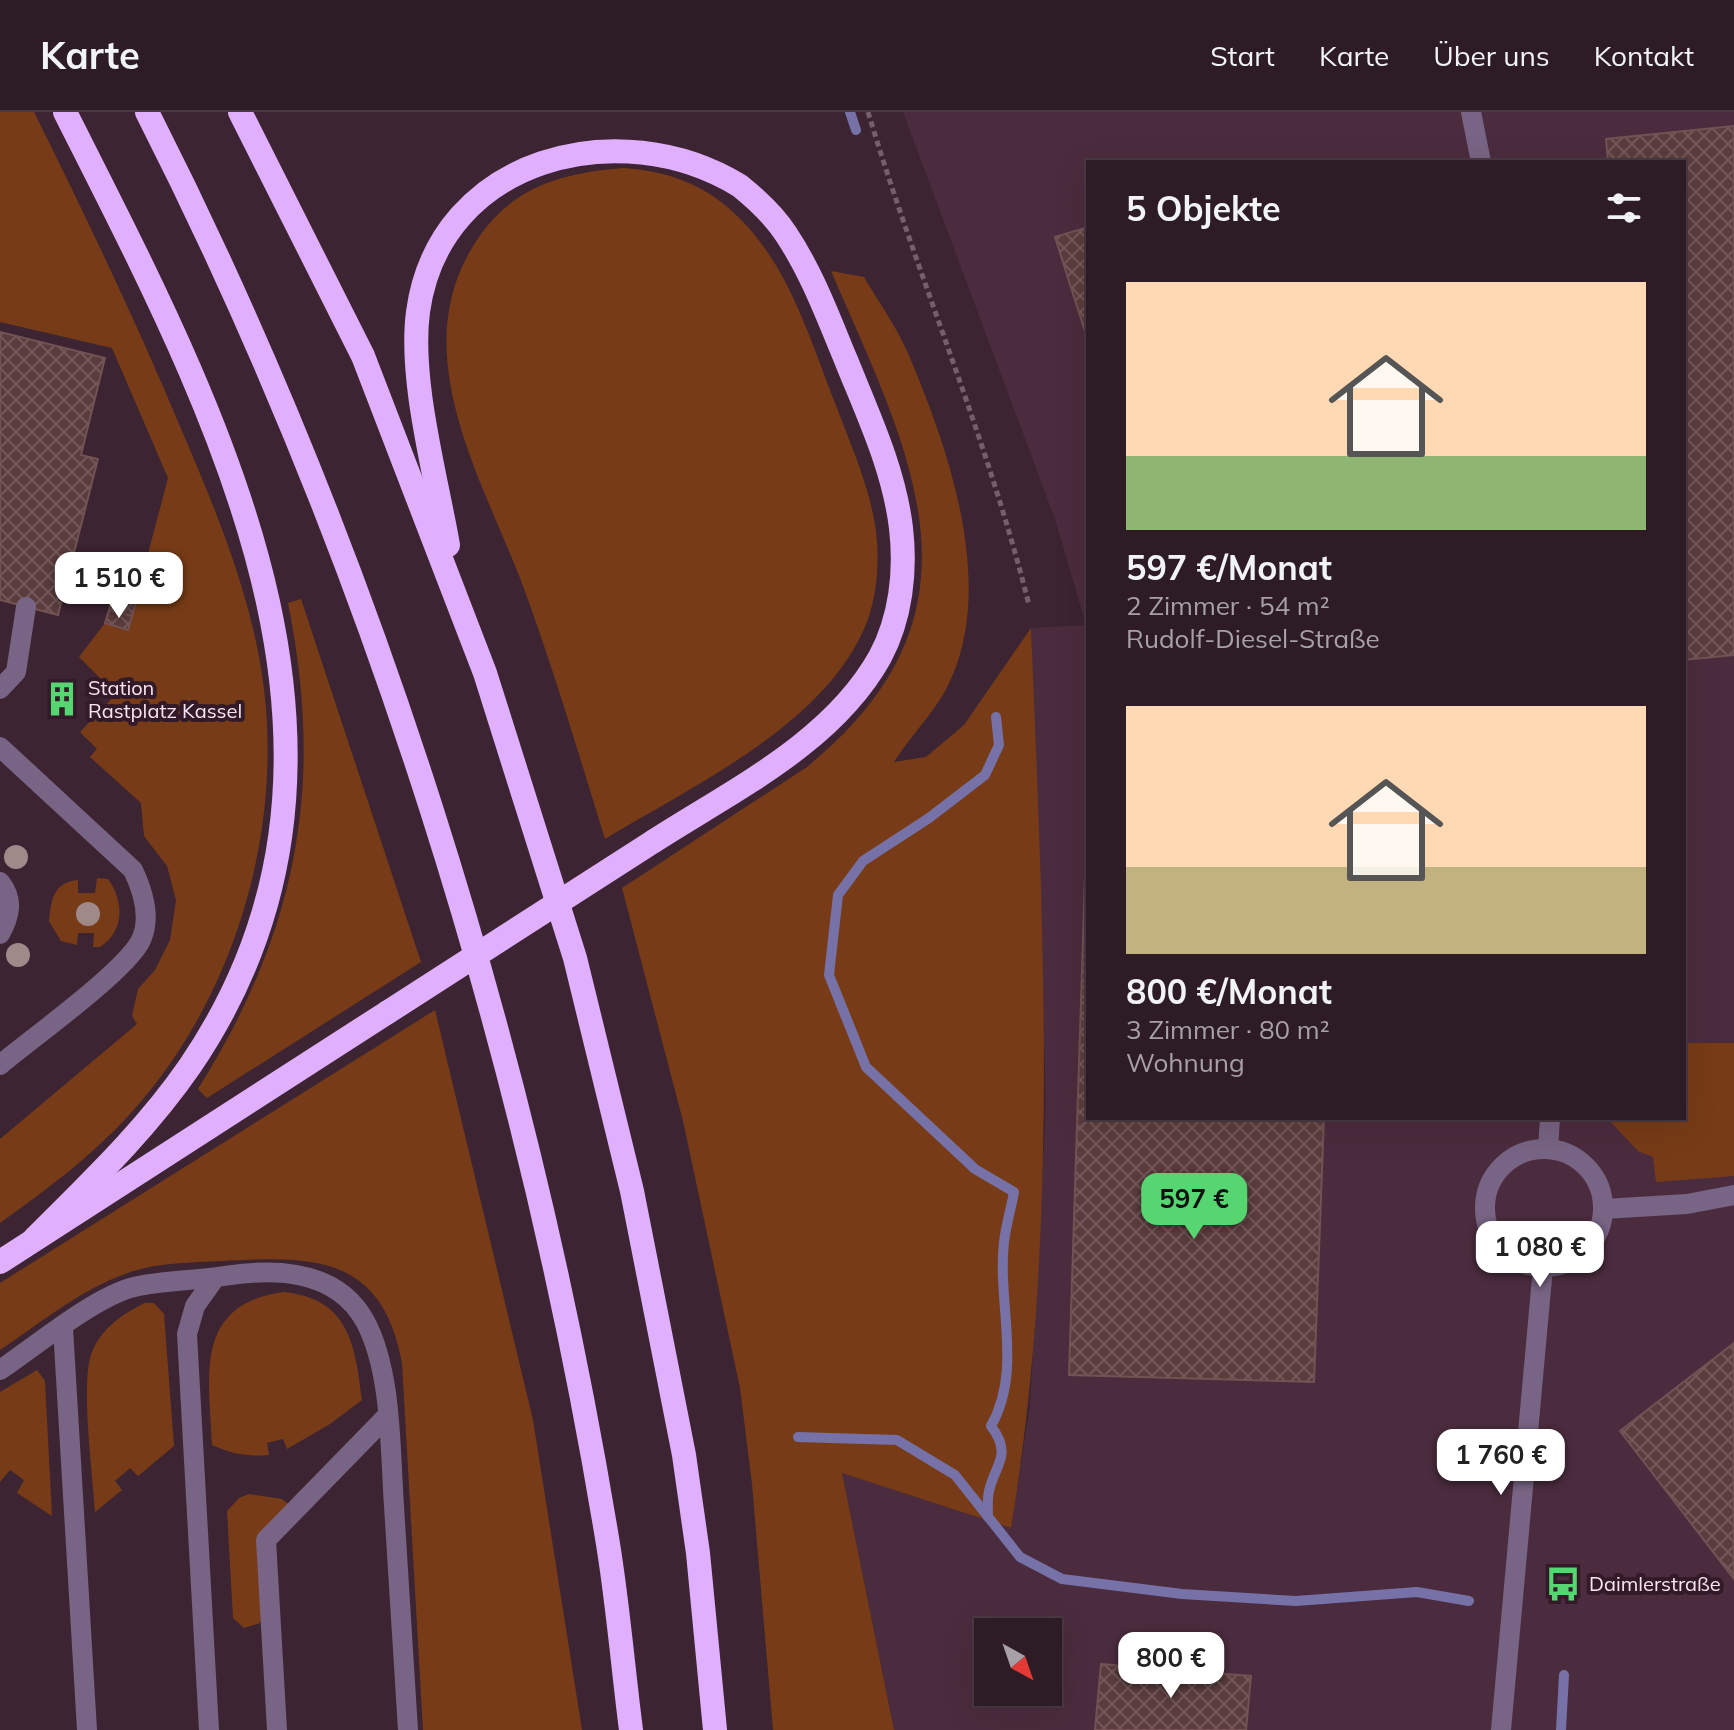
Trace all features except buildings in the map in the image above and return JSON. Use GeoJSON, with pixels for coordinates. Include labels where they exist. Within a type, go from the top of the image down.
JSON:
{"type":"FeatureCollection","features":[{"type":"Feature","properties":{"kind":"highway"},"geometry":{"type":"LineString","coordinates":[[35,1238],[145,1127],[208,1037],[240,972],[266,905],[280,845],[286,791],[286,736],[280,657],[253,534],[213,429],[159,305],[65,112]]}},
{"type":"Feature","properties":{"kind":"highway"},"geometry":{"type":"LineString","coordinates":[[147,112],[249,328],[328,519],[469,927],[516,1104],[567,1329],[608,1545],[631,1730]]}},
{"type":"Feature","properties":{"kind":"highway"},"geometry":{"type":"LineString","coordinates":[[240,112],[363,356],[456,595],[545,857],[575,958],[632,1191],[684,1455],[698,1553],[715,1730]]}},
{"type":"Feature","properties":{"kind":"highway"},"geometry":{"type":"LineString","coordinates":[[0,1262],[787,756],[825,725],[856,691],[880,656],[896,617],[903,576],[901,529],[880,443],[809,272],[784,229],[742,188],[706,162],[679,150],[619,140],[568,145],[526,163],[493,183],[464,211],[440,243],[425,275],[418,314],[417,360],[456,595]]}},
{"type":"Feature","properties":{"kind":"street"},"geometry":{"type":"LineString","coordinates":[[1471,112],[1481,160]]}},
{"type":"Feature","properties":{"kind":"street"},"geometry":{"type":"LineString","coordinates":[[0,689],[16,672],[26,607]]}},
{"type":"Feature","properties":{"kind":"street"},"geometry":{"type":"LineString","coordinates":[[0,747],[124,860],[141,886],[146,915],[140,941],[116,967],[0,1065]]}},
{"type":"Feature","properties":{"kind":"street"},"geometry":{"type":"LineString","coordinates":[[0,882],[10,902],[8,920],[0,934]]}},
{"type":"Feature","properties":{"kind":"street"},"geometry":{"type":"LineString","coordinates":[[1548,1149],[1550,1120]]}},
{"type":"Feature","properties":{"kind":"street"},"geometry":{"type":"LineString","coordinates":[[1548,1149],[1569,1154],[1588,1168],[1600,1187],[1604,1209],[1599,1232],[1585,1251],[1566,1263],[1543,1267],[1516,1259],[1495,1241],[1485,1206],[1489,1187],[1498,1171],[1529,1151],[1548,1149]]}},
{"type":"Feature","properties":{"kind":"street"},"geometry":{"type":"LineString","coordinates":[[1604,1209],[1687,1204],[1734,1195]]}},
{"type":"Feature","properties":{"kind":"street"},"geometry":{"type":"LineString","coordinates":[[1501,1730],[1543,1267]]}},
{"type":"Feature","properties":{"kind":"street"},"geometry":{"type":"LineString","coordinates":[[0,1370],[94,1306],[131,1288],[263,1270],[287,1271],[330,1286],[364,1319],[373,1342],[388,1415],[408,1730]]}},
{"type":"Feature","properties":{"kind":"street"},"geometry":{"type":"LineString","coordinates":[[209,1730],[187,1334],[195,1306],[215,1278]]}},
{"type":"Feature","properties":{"kind":"street"},"geometry":{"type":"LineString","coordinates":[[63,1328],[87,1730]]}},
{"type":"Feature","properties":{"kind":"street"},"geometry":{"type":"LineString","coordinates":[[277,1730],[266,1540],[388,1415]]}},
{"type":"Feature","properties":{"kind":"path"},"geometry":{"type":"LineString","coordinates":[[868,112],[928,300],[994,482],[1029,605]]}},
{"type":"Feature","properties":{"kind":"shaded area"},"geometry":{"type":"Polygon","coordinates":[[[0,112],[34,112],[165,391],[220,525],[242,589],[259,655],[268,746],[265,803],[256,860],[242,916],[222,970],[196,1021],[166,1070],[130,1114],[68,1172],[0,1223],[0,1139],[137,1024],[132,1016],[138,989],[155,970],[170,940],[176,900],[167,866],[144,836],[141,803],[90,757],[97,749],[80,732],[116,694],[79,657],[105,623],[128,629],[168,478],[112,348],[0,322],[0,112]]]}},
{"type":"Feature","properties":{"kind":"shaded area"},"geometry":{"type":"Polygon","coordinates":[[[903,112],[1734,112],[1734,1730],[894,1730],[842,1473],[1011,1528],[1030,1406],[1046,1103],[1031,628],[1086,625],[1055,519],[903,112]]]}},
{"type":"Feature","properties":{"kind":"shaded area"},"geometry":{"type":"Polygon","coordinates":[[[624,168],[682,180],[709,193],[733,212],[769,255],[796,304],[862,473],[875,524],[878,563],[874,597],[864,629],[844,664],[818,696],[751,751],[605,839],[523,586],[457,416],[448,372],[447,328],[455,285],[475,243],[504,208],[539,186],[558,179],[624,168]]]}},
{"type":"Feature","properties":{"kind":"shaded area"},"geometry":{"type":"Polygon","coordinates":[[[831,271],[864,277],[903,342],[952,476],[968,567],[968,611],[960,654],[944,693],[894,762],[926,757],[964,725],[1031,628],[1040,853],[1044,1079],[1042,1192],[1026,1416],[1011,1528],[842,1473],[894,1730],[773,1730],[752,1484],[740,1388],[683,1121],[622,888],[807,767],[866,709],[902,650],[919,591],[921,531],[909,469],[888,406],[831,271]]]}},
{"type":"Feature","properties":{"kind":"shaded area"},"geometry":{"type":"Polygon","coordinates":[[[301,599],[421,962],[207,1098],[198,1089],[232,1030],[259,972],[280,914],[294,855],[302,796],[303,734],[299,670],[288,603],[301,599]]]}},
{"type":"Feature","properties":{"kind":"shaded area"},"geometry":{"type":"Polygon","coordinates":[[[97,878],[108,879],[117,897],[119,915],[114,933],[100,947],[93,947],[94,933],[78,933],[77,945],[61,941],[49,921],[55,893],[64,884],[78,880],[78,893],[95,893],[97,878]]]}},
{"type":"Feature","properties":{"kind":"shaded area"},"geometry":{"type":"Polygon","coordinates":[[[435,1010],[533,1420],[582,1730],[423,1730],[402,1363],[392,1327],[378,1300],[360,1282],[338,1269],[313,1262],[285,1260],[254,1259],[149,1267],[92,1289],[0,1350],[0,1283],[435,1010]]]}},
{"type":"Feature","properties":{"kind":"shaded area"},"geometry":{"type":"Polygon","coordinates":[[[1686,1043],[1734,1043],[1734,1176],[1656,1182],[1653,1157],[1638,1151],[1609,1120],[1686,1120],[1686,1043]]]}},
{"type":"Feature","properties":{"kind":"shaded area"},"geometry":{"type":"Polygon","coordinates":[[[284,1292],[306,1296],[335,1314],[351,1343],[362,1400],[330,1424],[287,1449],[283,1439],[267,1443],[269,1455],[226,1451],[212,1445],[209,1394],[209,1369],[220,1327],[234,1311],[255,1299],[284,1292]]]}},
{"type":"Feature","properties":{"kind":"shaded area"},"geometry":{"type":"Polygon","coordinates":[[[145,1303],[154,1303],[164,1314],[174,1446],[138,1476],[130,1468],[115,1481],[122,1490],[95,1512],[87,1406],[92,1352],[107,1329],[145,1303]]]}},
{"type":"Feature","properties":{"kind":"shaded area"},"geometry":{"type":"Polygon","coordinates":[[[37,1370],[45,1381],[52,1516],[17,1493],[24,1480],[10,1470],[0,1482],[0,1392],[37,1370]]]}},
{"type":"Feature","properties":{"kind":"shaded area"},"geometry":{"type":"Polygon","coordinates":[[[249,1494],[282,1499],[292,1507],[259,1544],[262,1614],[260,1623],[244,1628],[233,1618],[227,1511],[239,1498],[249,1494]]]}},
{"type":"Feature","properties":{"kind":"waterway"},"geometry":{"type":"LineString","coordinates":[[850,112],[856,130]]}},
{"type":"Feature","properties":{"kind":"waterway"},"geometry":{"type":"LineString","coordinates":[[988,1517],[989,1491],[1002,1452],[991,1426],[1006,1382],[1003,1265],[1014,1192],[975,1169],[866,1067],[829,975],[838,895],[863,861],[929,818],[985,775],[999,745],[996,717]]}},
{"type":"Feature","properties":{"kind":"waterway"},"geometry":{"type":"LineString","coordinates":[[798,1437],[897,1440],[955,1475],[1020,1557],[1062,1579],[1182,1594],[1296,1601],[1417,1592],[1469,1601]]}},
{"type":"Feature","properties":{"kind":"waterway"},"geometry":{"type":"LineString","coordinates":[[1561,1730],[1564,1675]]}},
{"type":"Feature","properties":{"kind":"place","name":"Station Rastplatz Kassel"},"geometry":{"type":"Point","coordinates":[62,699]}},
{"type":"Feature","properties":{"kind":"place","name":"Daimlerstraße"},"geometry":{"type":"Point","coordinates":[1563,1584]}}]}
